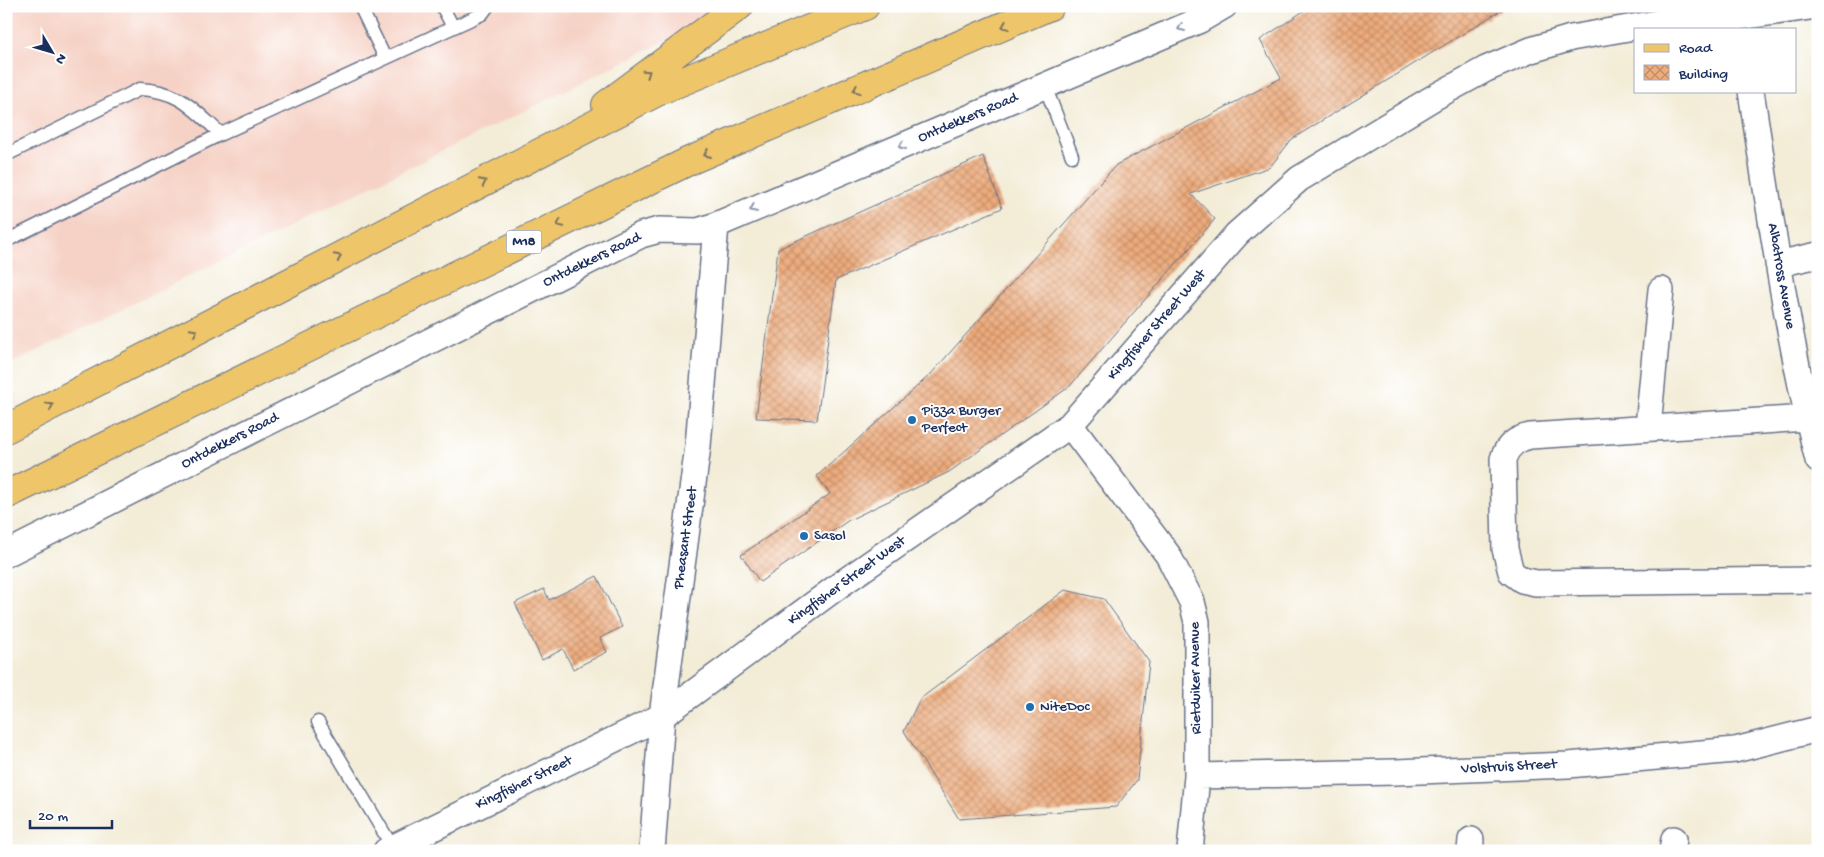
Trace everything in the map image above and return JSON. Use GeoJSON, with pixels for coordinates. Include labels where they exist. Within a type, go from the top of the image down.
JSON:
{"type":"FeatureCollection","features":[{"type":"Feature","properties":{"kind":"main road"},"geometry":{"type":"LineString","coordinates":[[553,146],[739,6]]}},
{"type":"Feature","properties":{"kind":"main road"},"geometry":{"type":"LineString","coordinates":[[6,429],[661,90],[865,6]]}},
{"type":"Feature","properties":{"kind":"main road","name":"M18"},"geometry":{"type":"LineString","coordinates":[[6,495],[689,161],[1050,6]]}},
{"type":"Feature","properties":{"kind":"street","name":"Ontdekkers Road"},"geometry":{"type":"LineString","coordinates":[[6,554],[640,235],[660,230],[698,232],[716,225],[1200,20],[1224,6]]}},
{"type":"Feature","properties":{"kind":"street","name":"Kingfisher Street West"},"geometry":{"type":"LineString","coordinates":[[662,716],[841,584],[1070,425],[1238,234],[1299,179],[1432,98],[1486,69],[1522,54],[1571,38],[1691,17],[1720,20],[1817,6]]}},
{"type":"Feature","properties":{"kind":"street","name":"Albatross Avenue"},"geometry":{"type":"LineString","coordinates":[[1751,92],[1778,264],[1807,418],[1818,460]]}},
{"type":"Feature","properties":{"kind":"street","name":"Pheasant Street"},"geometry":{"type":"LineString","coordinates":[[652,851],[662,716],[698,446],[716,225]]}},
{"type":"Feature","properties":{"kind":"street"},"geometry":{"type":"LineString","coordinates":[[1778,264],[1818,255]]}},
{"type":"Feature","properties":{"kind":"street"},"geometry":{"type":"LineString","coordinates":[[1648,427],[1661,290]]}},
{"type":"Feature","properties":{"kind":"street"},"geometry":{"type":"LineString","coordinates":[[1807,418],[1648,427],[1530,436],[1517,440],[1505,451],[1502,471],[1505,549],[1511,572],[1522,580],[1536,583],[1818,580]]}},
{"type":"Feature","properties":{"kind":"street","name":"Rietduiker Avenue"},"geometry":{"type":"LineString","coordinates":[[1070,425],[1168,555],[1192,602],[1197,622],[1197,776],[1190,851]]}},
{"type":"Feature","properties":{"kind":"street","name":"Kingfisher Street"},"geometry":{"type":"LineString","coordinates":[[390,849],[662,716]]}},
{"type":"Feature","properties":{"kind":"street","name":"Volstruis Street"},"geometry":{"type":"LineString","coordinates":[[1197,776],[1396,772],[1568,765],[1734,750],[1818,730]]}},
{"type":"Feature","properties":{"kind":"lane"},"geometry":{"type":"LineString","coordinates":[[360,6],[385,58]]}},
{"type":"Feature","properties":{"kind":"lane"},"geometry":{"type":"LineString","coordinates":[[442,6],[452,27]]}},
{"type":"Feature","properties":{"kind":"lane"},"geometry":{"type":"LineString","coordinates":[[6,241],[221,134],[482,14],[488,6]]}},
{"type":"Feature","properties":{"kind":"lane"},"geometry":{"type":"LineString","coordinates":[[1045,86],[1072,156]]}},
{"type":"Feature","properties":{"kind":"lane"},"geometry":{"type":"LineString","coordinates":[[6,155],[140,89],[160,90],[182,99],[221,134]]}},
{"type":"Feature","properties":{"kind":"lane"},"geometry":{"type":"LineString","coordinates":[[318,722],[390,849]]}},
{"type":"Feature","properties":{"kind":"shaded area"},"geometry":{"type":"Polygon","coordinates":[[[6,6],[719,6],[704,22],[11,364],[6,355],[6,6]]]}},
{"type":"Feature","properties":{"kind":"building"},"geometry":{"type":"Polygon","coordinates":[[[1311,6],[1508,6],[1292,139],[1270,167],[1191,194],[1215,219],[1069,387],[949,472],[849,520],[760,582],[741,555],[830,494],[817,476],[931,374],[1116,165],[1281,78],[1260,40],[1311,6]]]}},
{"type":"Feature","properties":{"kind":"building"},"geometry":{"type":"Polygon","coordinates":[[[983,156],[1002,208],[836,280],[817,420],[756,418],[778,249],[983,156]]]}},
{"type":"Feature","properties":{"kind":"building"},"geometry":{"type":"Polygon","coordinates":[[[597,576],[622,627],[600,638],[607,652],[573,669],[563,649],[542,660],[515,603],[544,589],[549,600],[597,576]]]}},
{"type":"Feature","properties":{"kind":"building","name":"NiteDoc"},"geometry":{"type":"Polygon","coordinates":[[[1065,590],[1104,599],[1149,662],[1137,780],[1116,807],[959,819],[904,731],[920,699],[1065,590]]]}},
{"type":"Feature","properties":{"kind":"place","name":"Pizza Burger Perfect"},"geometry":{"type":"Point","coordinates":[912,420]}},
{"type":"Feature","properties":{"kind":"place","name":"Sasol"},"geometry":{"type":"Point","coordinates":[804,536]}},
{"type":"Feature","properties":{"kind":"place","name":"NiteDoc"},"geometry":{"type":"Point","coordinates":[1030,707]}}]}
